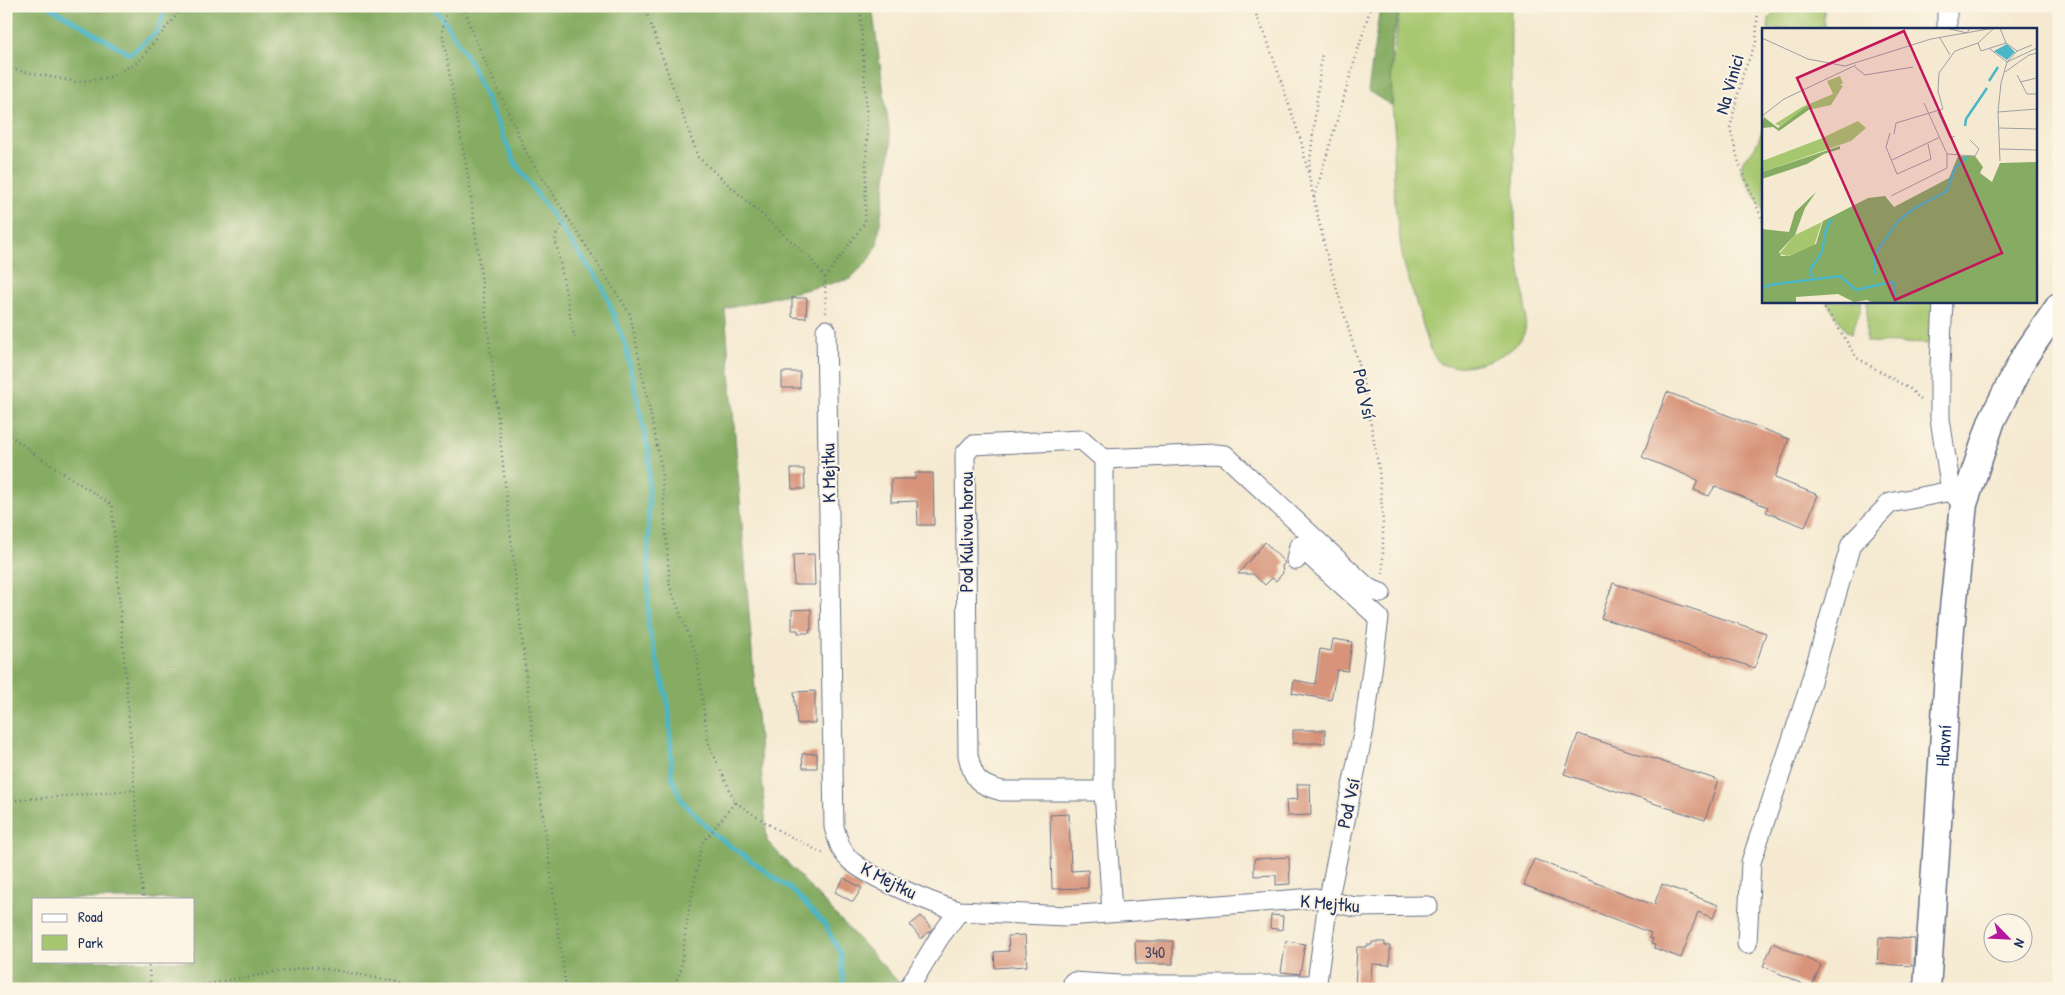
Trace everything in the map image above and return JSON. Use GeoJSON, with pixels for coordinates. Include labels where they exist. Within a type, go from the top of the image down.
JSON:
{"type":"FeatureCollection","features":[{"type":"Feature","properties":{"kind":"main road","name":"Hlavní"},"geometry":{"type":"LineString","coordinates":[[1927,989],[1951,628],[1957,498],[1992,420],[2024,357],[2059,306]]}},
{"type":"Feature","properties":{"kind":"street"},"geometry":{"type":"LineString","coordinates":[[1947,28],[1948,6]]}},
{"type":"Feature","properties":{"kind":"street"},"geometry":{"type":"LineString","coordinates":[[1748,944],[1751,862],[1807,694],[1851,544],[1890,503],[1957,498],[1940,419],[1943,302]]}},
{"type":"Feature","properties":{"kind":"street","name":"K Mejtku"},"geometry":{"type":"LineString","coordinates":[[826,330],[834,827],[840,845],[848,858],[860,868],[885,880],[942,906],[959,911],[1066,916],[1171,910],[1315,898],[1355,907],[1428,906]]}},
{"type":"Feature","properties":{"kind":"street","name":"Pod Kulivou horou"},"geometry":{"type":"LineString","coordinates":[[1104,459],[1082,440],[972,445],[965,454],[968,755],[970,766],[976,780],[986,787],[1002,791],[1104,791]]}},
{"type":"Feature","properties":{"kind":"street"},"geometry":{"type":"LineString","coordinates":[[1112,912],[1104,791],[1104,459],[1226,455],[1368,588],[1380,593]]}},
{"type":"Feature","properties":{"kind":"street","name":"Pod Vsí"},"geometry":{"type":"LineString","coordinates":[[1296,560],[1299,546],[1379,618],[1364,729],[1328,902],[1316,987]]}},
{"type":"Feature","properties":{"kind":"street"},"geometry":{"type":"LineString","coordinates":[[908,989],[939,938],[959,911]]}},
{"type":"Feature","properties":{"kind":"street"},"geometry":{"type":"LineString","coordinates":[[1072,989],[1073,982],[1120,985],[1316,987]]}},
{"type":"Feature","properties":{"kind":"path"},"geometry":{"type":"LineString","coordinates":[[6,68],[76,82],[110,77],[138,62],[184,6]]}},
{"type":"Feature","properties":{"kind":"path"},"geometry":{"type":"LineString","coordinates":[[448,6],[442,32],[470,192],[490,347],[534,747],[566,989]]}},
{"type":"Feature","properties":{"kind":"path"},"geometry":{"type":"LineString","coordinates":[[464,6],[472,32],[527,154],[630,314],[661,465],[670,587],[698,657],[708,742],[735,802],[774,828],[820,852],[848,858]]}},
{"type":"Feature","properties":{"kind":"path"},"geometry":{"type":"LineString","coordinates":[[644,6],[698,158],[811,259],[825,278],[826,330]]}},
{"type":"Feature","properties":{"kind":"path"},"geometry":{"type":"LineString","coordinates":[[825,278],[866,222],[867,120],[860,6]]}},
{"type":"Feature","properties":{"kind":"path","name":"Pod Vsí"},"geometry":{"type":"LineString","coordinates":[[1252,6],[1266,39],[1300,141],[1325,248],[1362,375],[1379,470],[1384,571],[1380,593]]}},
{"type":"Feature","properties":{"kind":"path"},"geometry":{"type":"LineString","coordinates":[[1314,199],[1371,6]]}},
{"type":"Feature","properties":{"kind":"path","name":"Na Vinici"},"geometry":{"type":"LineString","coordinates":[[1758,6],[1756,42],[1743,74],[1730,128],[1739,163],[1762,219]]}},
{"type":"Feature","properties":{"kind":"path"},"geometry":{"type":"LineString","coordinates":[[1308,172],[1322,52]]}},
{"type":"Feature","properties":{"kind":"path"},"geometry":{"type":"LineString","coordinates":[[567,217],[555,237],[575,341]]}},
{"type":"Feature","properties":{"kind":"path"},"geometry":{"type":"LineString","coordinates":[[1819,302],[1830,315],[1857,358],[1910,389],[1940,419]]}},
{"type":"Feature","properties":{"kind":"path"},"geometry":{"type":"LineString","coordinates":[[6,432],[36,455],[112,505],[143,898]]}},
{"type":"Feature","properties":{"kind":"path"},"geometry":{"type":"LineString","coordinates":[[6,801],[134,790]]}},
{"type":"Feature","properties":{"kind":"path"},"geometry":{"type":"LineString","coordinates":[[673,989],[681,969],[687,920],[702,844],[735,802]]}},
{"type":"Feature","properties":{"kind":"path"},"geometry":{"type":"LineString","coordinates":[[148,962],[150,989]]}},
{"type":"Feature","properties":{"kind":"path"},"geometry":{"type":"LineString","coordinates":[[179,989],[312,966],[398,982],[404,989]]}},
{"type":"Feature","properties":{"kind":"green space"},"geometry":{"type":"Polygon","coordinates":[[[6,6],[872,6],[891,144],[877,245],[870,259],[850,279],[725,309],[767,841],[905,989],[6,989],[6,6]]]}},
{"type":"Feature","properties":{"kind":"green space"},"geometry":{"type":"Polygon","coordinates":[[[1380,6],[1400,6],[1391,49],[1392,106],[1368,91],[1380,6]]]}},
{"type":"Feature","properties":{"kind":"green space"},"geometry":{"type":"Polygon","coordinates":[[[1400,6],[1511,6],[1515,233],[1526,321],[1521,340],[1513,348],[1502,355],[1475,364],[1450,366],[1440,364],[1432,353],[1403,261],[1395,205],[1393,153],[1395,136],[1391,73],[1400,6]]]}},
{"type":"Feature","properties":{"kind":"green space"},"geometry":{"type":"Polygon","coordinates":[[[1808,6],[1824,6],[1824,28],[1768,28],[1769,19],[1776,10],[1800,11],[1808,6]]]}},
{"type":"Feature","properties":{"kind":"green space"},"geometry":{"type":"Polygon","coordinates":[[[1762,130],[1762,208],[1741,171],[1743,160],[1751,153],[1762,130]]]}},
{"type":"Feature","properties":{"kind":"green space"},"geometry":{"type":"Polygon","coordinates":[[[1827,302],[1862,302],[1851,334],[1847,332],[1827,302]]]}},
{"type":"Feature","properties":{"kind":"green space"},"geometry":{"type":"Polygon","coordinates":[[[1867,302],[1937,302],[1936,344],[1866,342],[1867,302]]]}},
{"type":"Feature","properties":{"kind":"building"},"geometry":{"type":"Polygon","coordinates":[[[792,298],[807,298],[806,318],[792,317],[792,298]]]}},
{"type":"Feature","properties":{"kind":"building"},"geometry":{"type":"Polygon","coordinates":[[[782,372],[800,372],[800,388],[782,388],[782,372]]]}},
{"type":"Feature","properties":{"kind":"building"},"geometry":{"type":"Polygon","coordinates":[[[1667,392],[1789,439],[1775,478],[1818,495],[1805,527],[1766,512],[1768,507],[1715,486],[1709,496],[1694,490],[1698,480],[1642,457],[1667,392]]]}},
{"type":"Feature","properties":{"kind":"building"},"geometry":{"type":"Polygon","coordinates":[[[791,469],[804,469],[805,489],[792,489],[791,469]]]}},
{"type":"Feature","properties":{"kind":"building"},"geometry":{"type":"Polygon","coordinates":[[[915,473],[933,473],[934,525],[918,525],[917,501],[891,502],[891,479],[915,479],[915,473]]]}},
{"type":"Feature","properties":{"kind":"building"},"geometry":{"type":"Polygon","coordinates":[[[1265,542],[1285,563],[1282,566],[1283,573],[1276,581],[1272,578],[1265,585],[1253,574],[1238,574],[1265,542]]]}},
{"type":"Feature","properties":{"kind":"building"},"geometry":{"type":"Polygon","coordinates":[[[814,554],[815,585],[794,585],[793,555],[814,554]]]}},
{"type":"Feature","properties":{"kind":"building"},"geometry":{"type":"Polygon","coordinates":[[[1613,583],[1766,633],[1755,668],[1601,618],[1613,583]]]}},
{"type":"Feature","properties":{"kind":"building"},"geometry":{"type":"Polygon","coordinates":[[[811,609],[810,633],[798,633],[798,630],[792,630],[792,610],[811,609]]]}},
{"type":"Feature","properties":{"kind":"building"},"geometry":{"type":"Polygon","coordinates":[[[1333,639],[1352,642],[1348,671],[1337,670],[1331,700],[1292,693],[1294,680],[1315,684],[1320,649],[1331,651],[1333,639]]]}},
{"type":"Feature","properties":{"kind":"building"},"geometry":{"type":"Polygon","coordinates":[[[815,691],[815,723],[797,724],[794,692],[815,691]]]}},
{"type":"Feature","properties":{"kind":"building"},"geometry":{"type":"Polygon","coordinates":[[[1293,730],[1325,730],[1325,743],[1293,743],[1293,730]]]}},
{"type":"Feature","properties":{"kind":"building"},"geometry":{"type":"Polygon","coordinates":[[[1578,734],[1718,780],[1705,820],[1564,774],[1578,734]]]}},
{"type":"Feature","properties":{"kind":"building"},"geometry":{"type":"Polygon","coordinates":[[[817,753],[817,768],[803,768],[802,754],[817,753]]]}},
{"type":"Feature","properties":{"kind":"building"},"geometry":{"type":"Polygon","coordinates":[[[1297,784],[1310,784],[1311,815],[1287,816],[1286,800],[1298,799],[1297,784]]]}},
{"type":"Feature","properties":{"kind":"building"},"geometry":{"type":"Polygon","coordinates":[[[1069,814],[1071,871],[1088,870],[1088,888],[1052,889],[1050,815],[1069,814]]]}},
{"type":"Feature","properties":{"kind":"building"},"geometry":{"type":"Polygon","coordinates":[[[1289,857],[1290,884],[1276,885],[1276,875],[1254,876],[1254,859],[1289,857]]]}},
{"type":"Feature","properties":{"kind":"building"},"geometry":{"type":"Polygon","coordinates":[[[1534,859],[1654,905],[1662,884],[1718,905],[1713,918],[1698,912],[1681,958],[1654,948],[1655,945],[1651,944],[1653,939],[1649,938],[1651,933],[1524,885],[1534,859]]]}},
{"type":"Feature","properties":{"kind":"building"},"geometry":{"type":"Polygon","coordinates":[[[844,878],[862,888],[853,902],[835,892],[844,878]]]}},
{"type":"Feature","properties":{"kind":"building"},"geometry":{"type":"Polygon","coordinates":[[[1271,915],[1283,916],[1282,930],[1270,928],[1271,915]]]}},
{"type":"Feature","properties":{"kind":"building"},"geometry":{"type":"Polygon","coordinates":[[[921,916],[932,929],[921,939],[910,925],[921,916]]]}},
{"type":"Feature","properties":{"kind":"building"},"geometry":{"type":"Polygon","coordinates":[[[1025,935],[1027,966],[995,968],[994,952],[1009,951],[1008,936],[1025,935]]]}},
{"type":"Feature","properties":{"kind":"building"},"geometry":{"type":"Polygon","coordinates":[[[1879,937],[1915,939],[1914,966],[1877,964],[1879,937]]]}},
{"type":"Feature","properties":{"kind":"building"},"geometry":{"type":"Polygon","coordinates":[[[1135,941],[1173,941],[1173,964],[1136,964],[1135,941]]]}},
{"type":"Feature","properties":{"kind":"building"},"geometry":{"type":"Polygon","coordinates":[[[1286,941],[1305,944],[1300,974],[1281,972],[1286,941]]]}},
{"type":"Feature","properties":{"kind":"building"},"geometry":{"type":"Polygon","coordinates":[[[1372,942],[1385,942],[1385,946],[1390,946],[1390,965],[1372,964],[1370,989],[1355,989],[1357,947],[1367,947],[1367,945],[1372,945],[1372,942]]]}},
{"type":"Feature","properties":{"kind":"building"},"geometry":{"type":"Polygon","coordinates":[[[1773,943],[1821,965],[1811,988],[1763,966],[1773,943]]]}},
{"type":"Feature","properties":{"kind":"waterway"},"geometry":{"type":"LineString","coordinates":[[48,6],[130,54],[157,32],[167,6]]}},
{"type":"Feature","properties":{"kind":"waterway"},"geometry":{"type":"LineString","coordinates":[[432,6],[446,23],[470,62],[515,163],[603,287],[626,347],[649,454],[648,625],[669,707],[672,778],[682,801],[715,835],[792,890],[824,923],[841,954],[844,989]]}}]}
